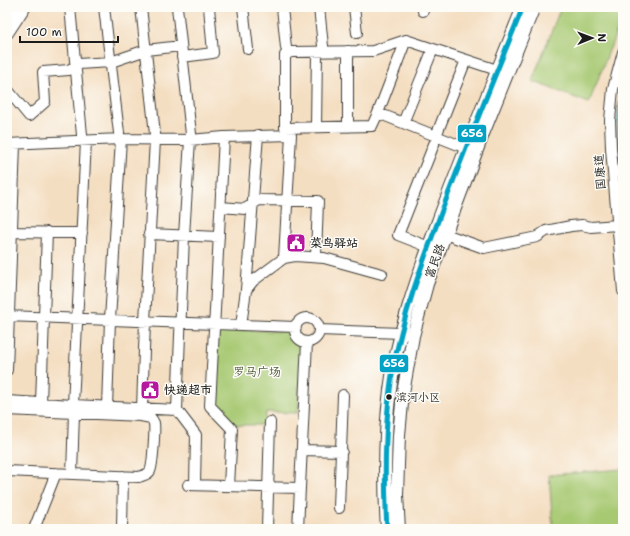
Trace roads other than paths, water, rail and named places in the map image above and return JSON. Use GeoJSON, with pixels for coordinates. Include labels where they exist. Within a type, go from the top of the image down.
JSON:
{"type":"FeatureCollection","features":[{"type":"Feature","properties":{"kind":"main road"},"geometry":{"type":"LineString","coordinates":[[7,15],[12,7]]}},
{"type":"Feature","properties":{"kind":"main road"},"geometry":{"type":"LineString","coordinates":[[7,33],[24,7]]}},
{"type":"Feature","properties":{"kind":"main road","name":"富民路"},"geometry":{"type":"LineString","coordinates":[[387,529],[385,496],[386,431],[390,390],[407,334],[429,247],[466,148],[523,7]]}},
{"type":"Feature","properties":{"kind":"main road","name":"富民路"},"geometry":{"type":"LineString","coordinates":[[399,529],[397,496],[398,435],[403,393],[407,334],[483,134],[534,7]]}},
{"type":"Feature","properties":{"kind":"street"},"geometry":{"type":"LineString","coordinates":[[70,7],[75,67],[84,138],[82,233],[77,319],[72,474]]}},
{"type":"Feature","properties":{"kind":"street"},"geometry":{"type":"LineString","coordinates":[[104,7],[120,136],[107,407]]}},
{"type":"Feature","properties":{"kind":"street"},"geometry":{"type":"LineString","coordinates":[[141,7],[155,137],[149,234],[142,409]]}},
{"type":"Feature","properties":{"kind":"street"},"geometry":{"type":"LineString","coordinates":[[177,7],[190,137],[184,236],[177,410],[196,435],[192,485],[300,488]]}},
{"type":"Feature","properties":{"kind":"street"},"geometry":{"type":"LineString","coordinates":[[182,57],[213,53],[209,7]]}},
{"type":"Feature","properties":{"kind":"street"},"geometry":{"type":"LineString","coordinates":[[243,7],[248,49]]}},
{"type":"Feature","properties":{"kind":"street"},"geometry":{"type":"LineString","coordinates":[[282,7],[286,48]]}},
{"type":"Feature","properties":{"kind":"street"},"geometry":{"type":"LineString","coordinates":[[316,127],[320,49],[319,7]]}},
{"type":"Feature","properties":{"kind":"street"},"geometry":{"type":"LineString","coordinates":[[354,7],[357,33]]}},
{"type":"Feature","properties":{"kind":"street"},"geometry":{"type":"LineString","coordinates":[[406,40],[372,126],[285,128],[285,56],[291,52],[320,49],[373,51],[406,40],[497,70]]}},
{"type":"Feature","properties":{"kind":"street"},"geometry":{"type":"LineString","coordinates":[[7,89],[29,116],[45,102],[43,72],[69,70],[78,64],[111,62],[146,50],[181,46]]}},
{"type":"Feature","properties":{"kind":"street"},"geometry":{"type":"LineString","coordinates":[[402,123],[433,49]]}},
{"type":"Feature","properties":{"kind":"street"},"geometry":{"type":"LineString","coordinates":[[348,51],[348,127]]}},
{"type":"Feature","properties":{"kind":"street","name":"国康道"},"geometry":{"type":"LineString","coordinates":[[623,52],[613,89],[610,120],[623,291]]}},
{"type":"Feature","properties":{"kind":"street"},"geometry":{"type":"LineString","coordinates":[[429,247],[398,235],[466,60]]}},
{"type":"Feature","properties":{"kind":"street"},"geometry":{"type":"LineString","coordinates":[[378,113],[402,123],[435,140],[466,148]]}},
{"type":"Feature","properties":{"kind":"street"},"geometry":{"type":"LineString","coordinates":[[7,370],[12,232],[11,144],[120,136],[224,137],[291,135],[284,258]]}},
{"type":"Feature","properties":{"kind":"street"},"geometry":{"type":"LineString","coordinates":[[241,325],[246,290],[258,136]]}},
{"type":"Feature","properties":{"kind":"street"},"geometry":{"type":"LineString","coordinates":[[224,137],[210,406],[232,429],[229,486]]}},
{"type":"Feature","properties":{"kind":"street"},"geometry":{"type":"LineString","coordinates":[[221,207],[246,209],[259,200],[318,201],[316,257]]}},
{"type":"Feature","properties":{"kind":"street"},"geometry":{"type":"LineString","coordinates":[[445,234],[484,248],[537,237],[546,232],[571,226],[582,225],[591,227],[617,225]]}},
{"type":"Feature","properties":{"kind":"street"},"geometry":{"type":"LineString","coordinates":[[12,232],[82,233]]}},
{"type":"Feature","properties":{"kind":"street"},"geometry":{"type":"LineString","coordinates":[[41,403],[46,232]]}},
{"type":"Feature","properties":{"kind":"street"},"geometry":{"type":"LineString","coordinates":[[149,234],[219,237]]}},
{"type":"Feature","properties":{"kind":"street"},"geometry":{"type":"LineString","coordinates":[[246,290],[253,280],[284,258],[295,256],[324,258],[382,274]]}},
{"type":"Feature","properties":{"kind":"street"},"geometry":{"type":"LineString","coordinates":[[8,316],[296,327]]}},
{"type":"Feature","properties":{"kind":"street"},"geometry":{"type":"LineString","coordinates":[[303,319],[310,319],[317,323],[319,330],[314,340],[307,342],[300,340],[296,327],[303,319]]}},
{"type":"Feature","properties":{"kind":"street"},"geometry":{"type":"LineString","coordinates":[[319,330],[407,334]]}},
{"type":"Feature","properties":{"kind":"street"},"geometry":{"type":"LineString","coordinates":[[298,529],[307,342]]}},
{"type":"Feature","properties":{"kind":"street"},"geometry":{"type":"LineString","coordinates":[[339,508],[343,395]]}},
{"type":"Feature","properties":{"kind":"street"},"geometry":{"type":"LineString","coordinates":[[7,401],[41,403],[74,409],[141,416],[151,418],[154,422],[152,466],[150,472],[139,477],[7,471]]}},
{"type":"Feature","properties":{"kind":"street"},"geometry":{"type":"LineString","coordinates":[[7,410],[107,407],[177,410]]}},
{"type":"Feature","properties":{"kind":"street"},"geometry":{"type":"LineString","coordinates":[[266,529],[270,422]]}},
{"type":"Feature","properties":{"kind":"street"},"geometry":{"type":"LineString","coordinates":[[302,450],[342,451]]}},
{"type":"Feature","properties":{"kind":"street"},"geometry":{"type":"LineString","coordinates":[[34,529],[56,473]]}},
{"type":"Feature","properties":{"kind":"street"},"geometry":{"type":"LineString","coordinates":[[122,529],[123,476]]}},
{"type":"Feature","properties":{"kind":"water"},"geometry":{"type":"Polygon","coordinates":[[[623,82],[623,198],[618,152],[617,125],[618,108],[623,82]]]}},
{"type":"Feature","properties":{"kind":"place","name":"菜鸟驿站"},"geometry":{"type":"Point","coordinates":[296,243]}},
{"type":"Feature","properties":{"kind":"place","name":"快递超市"},"geometry":{"type":"Point","coordinates":[150,390]}},
{"type":"Feature","properties":{"kind":"place","name":"滨河小区"},"geometry":{"type":"Point","coordinates":[389,397]}},
{"type":"Feature","properties":{"kind":"park label","name":"罗马广场"},"geometry":{"type":"Point","coordinates":[257,372]}}]}
